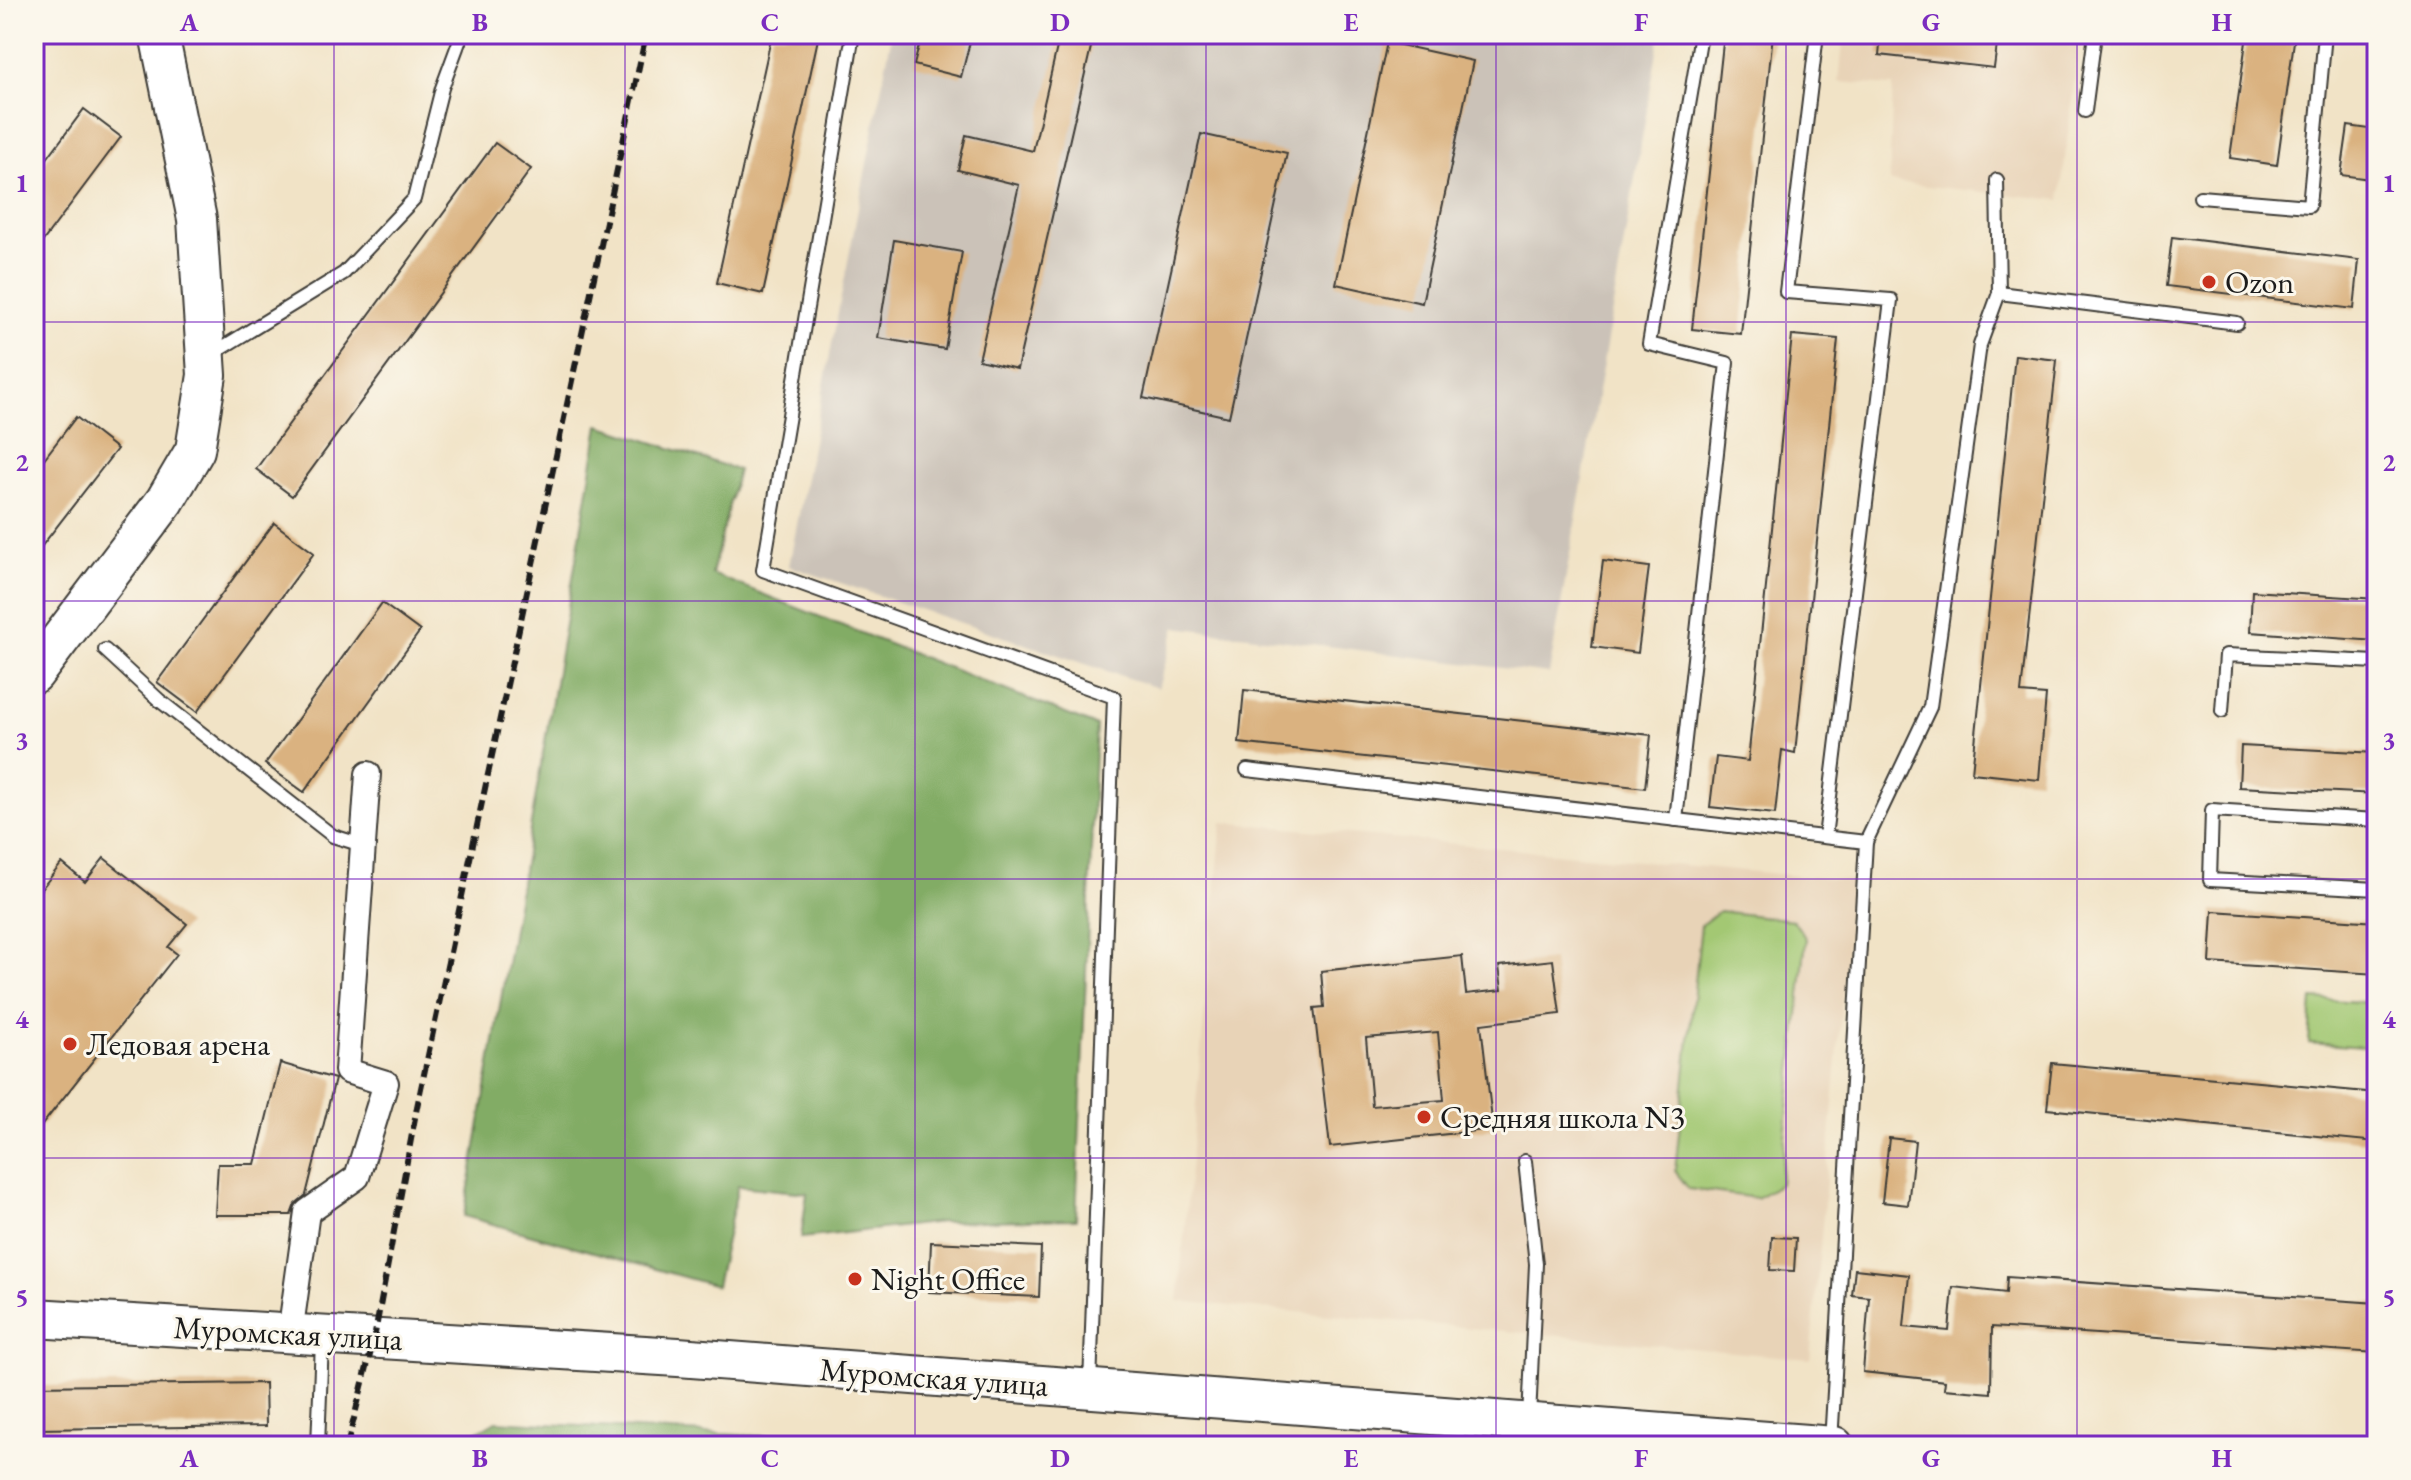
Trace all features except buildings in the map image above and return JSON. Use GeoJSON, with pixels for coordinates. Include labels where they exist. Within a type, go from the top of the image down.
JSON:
{"type":"FeatureCollection","features":[{"type":"Feature","properties":{"kind":"main road"},"geometry":{"type":"LineString","coordinates":[[34,674],[165,501],[195,450],[207,375],[197,219],[159,34]]}},
{"type":"Feature","properties":{"kind":"main road","name":"Муромская улица"},"geometry":{"type":"LineString","coordinates":[[34,1318],[678,1357],[1833,1446]]}},
{"type":"Feature","properties":{"kind":"street"},"geometry":{"type":"LineString","coordinates":[[306,1335],[307,1212],[357,1177],[386,1083],[347,1071],[368,774]]}},
{"type":"Feature","properties":{"kind":"lane"},"geometry":{"type":"LineString","coordinates":[[206,358],[344,273],[414,199],[442,88],[462,34]]}},
{"type":"Feature","properties":{"kind":"lane"},"geometry":{"type":"LineString","coordinates":[[853,34],[763,570],[1114,697],[1090,1389]]}},
{"type":"Feature","properties":{"kind":"lane"},"geometry":{"type":"LineString","coordinates":[[1676,820],[1727,363],[1649,344],[1701,34]]}},
{"type":"Feature","properties":{"kind":"lane"},"geometry":{"type":"LineString","coordinates":[[1817,34],[1786,292],[1891,300],[1825,837]]}},
{"type":"Feature","properties":{"kind":"lane"},"geometry":{"type":"LineString","coordinates":[[2085,111],[2095,34]]}},
{"type":"Feature","properties":{"kind":"lane"},"geometry":{"type":"LineString","coordinates":[[2200,197],[2309,206],[2325,34]]}},
{"type":"Feature","properties":{"kind":"lane"},"geometry":{"type":"LineString","coordinates":[[1833,1446],[1866,842],[1930,707],[1980,345],[1999,293],[1997,180]]}},
{"type":"Feature","properties":{"kind":"lane"},"geometry":{"type":"LineString","coordinates":[[1999,293],[2237,323]]}},
{"type":"Feature","properties":{"kind":"lane"},"geometry":{"type":"LineString","coordinates":[[105,650],[159,700],[333,836],[362,845]]}},
{"type":"Feature","properties":{"kind":"lane"},"geometry":{"type":"LineString","coordinates":[[2222,711],[2226,655],[2377,662]]}},
{"type":"Feature","properties":{"kind":"lane"},"geometry":{"type":"LineString","coordinates":[[1247,770],[1866,842]]}},
{"type":"Feature","properties":{"kind":"lane"},"geometry":{"type":"LineString","coordinates":[[2377,820],[2212,810],[2210,880],[2377,889]]}},
{"type":"Feature","properties":{"kind":"lane"},"geometry":{"type":"LineString","coordinates":[[1525,1161],[1536,1264],[1528,1423]]}},
{"type":"Feature","properties":{"kind":"lane"},"geometry":{"type":"LineString","coordinates":[[306,1335],[318,1446]]}},
{"type":"Feature","properties":{"kind":"shaded area"},"geometry":{"type":"Polygon","coordinates":[[[892,34],[1660,34],[1549,674],[1176,627],[1158,688],[789,566],[892,34]]]}},
{"type":"Feature","properties":{"kind":"shaded area"},"geometry":{"type":"Polygon","coordinates":[[[1844,34],[2080,34],[2060,200],[1889,182],[1893,86],[1839,82],[1844,34]]]}},
{"type":"Feature","properties":{"kind":"shaded area"},"geometry":{"type":"Polygon","coordinates":[[[1222,822],[1853,881],[1810,1359],[1178,1301],[1222,822]]]}},
{"type":"Feature","properties":{"kind":"green space"},"geometry":{"type":"Polygon","coordinates":[[[599,425],[738,470],[712,574],[1096,726],[1076,1219],[942,1222],[801,1238],[807,1193],[738,1186],[716,1286],[464,1216],[599,425]]]}},
{"type":"Feature","properties":{"kind":"green space"},"geometry":{"type":"Polygon","coordinates":[[[1719,911],[1793,920],[1806,939],[1780,1184],[1757,1198],[1689,1189],[1675,1171],[1701,925],[1719,911]]]}},
{"type":"Feature","properties":{"kind":"green space"},"geometry":{"type":"Polygon","coordinates":[[[2312,999],[2377,1003],[2377,1048],[2309,1043],[2312,999]]]}},
{"type":"Feature","properties":{"kind":"green space"},"geometry":{"type":"Polygon","coordinates":[[[496,1421],[932,1446],[452,1446],[496,1421]]]}},
{"type":"Feature","properties":{"kind":"railway"},"geometry":{"type":"LineString","coordinates":[[347,1446],[374,1339],[417,1107],[646,34]]}},
{"type":"Feature","properties":{"kind":"place","name":"Ozon"},"geometry":{"type":"Point","coordinates":[2209,282]}},
{"type":"Feature","properties":{"kind":"place","name":"Ледовая арена"},"geometry":{"type":"Point","coordinates":[70,1044]}},
{"type":"Feature","properties":{"kind":"place","name":"Средняя школа N3"},"geometry":{"type":"Point","coordinates":[1424,1117]}},
{"type":"Feature","properties":{"kind":"place","name":"Night Office"},"geometry":{"type":"Point","coordinates":[855,1279]}}]}
